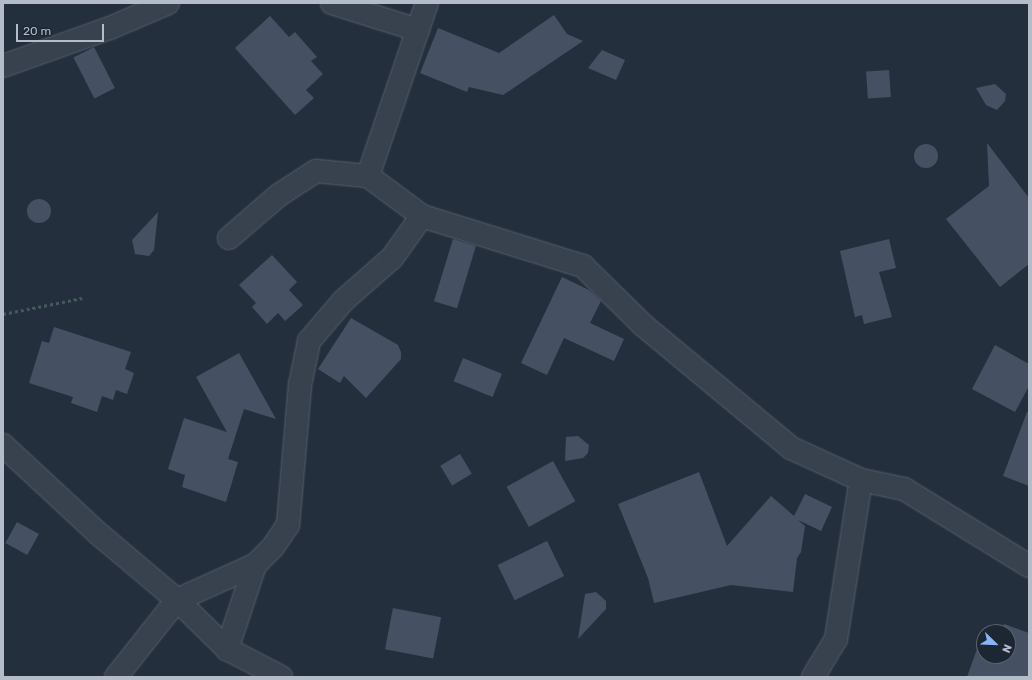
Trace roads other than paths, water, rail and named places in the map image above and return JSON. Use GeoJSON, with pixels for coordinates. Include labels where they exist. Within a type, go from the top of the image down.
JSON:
{"type":"FeatureCollection","features":[{"type":"Feature","properties":{"kind":"street"},"geometry":{"type":"LineString","coordinates":[[3,66],[110,28],[168,3]]}},
{"type":"Feature","properties":{"kind":"street"},"geometry":{"type":"LineString","coordinates":[[332,3],[418,30]]}},
{"type":"Feature","properties":{"kind":"street"},"geometry":{"type":"LineString","coordinates":[[368,176],[427,3]]}},
{"type":"Feature","properties":{"kind":"street"},"geometry":{"type":"LineString","coordinates":[[229,238],[279,195],[316,171],[368,176],[422,216],[583,266],[643,326],[791,448],[861,480],[904,489],[1029,566]]}},
{"type":"Feature","properties":{"kind":"street"},"geometry":{"type":"LineString","coordinates":[[226,649],[256,565],[288,525],[300,385],[309,341],[343,301],[392,258],[422,216]]}},
{"type":"Feature","properties":{"kind":"street"},"geometry":{"type":"LineString","coordinates":[[3,445],[100,535],[177,600],[226,649],[281,677]]}},
{"type":"Feature","properties":{"kind":"street"},"geometry":{"type":"LineString","coordinates":[[813,677],[836,639],[861,480]]}},
{"type":"Feature","properties":{"kind":"street"},"geometry":{"type":"LineString","coordinates":[[116,677],[177,600],[256,565]]}}]}
